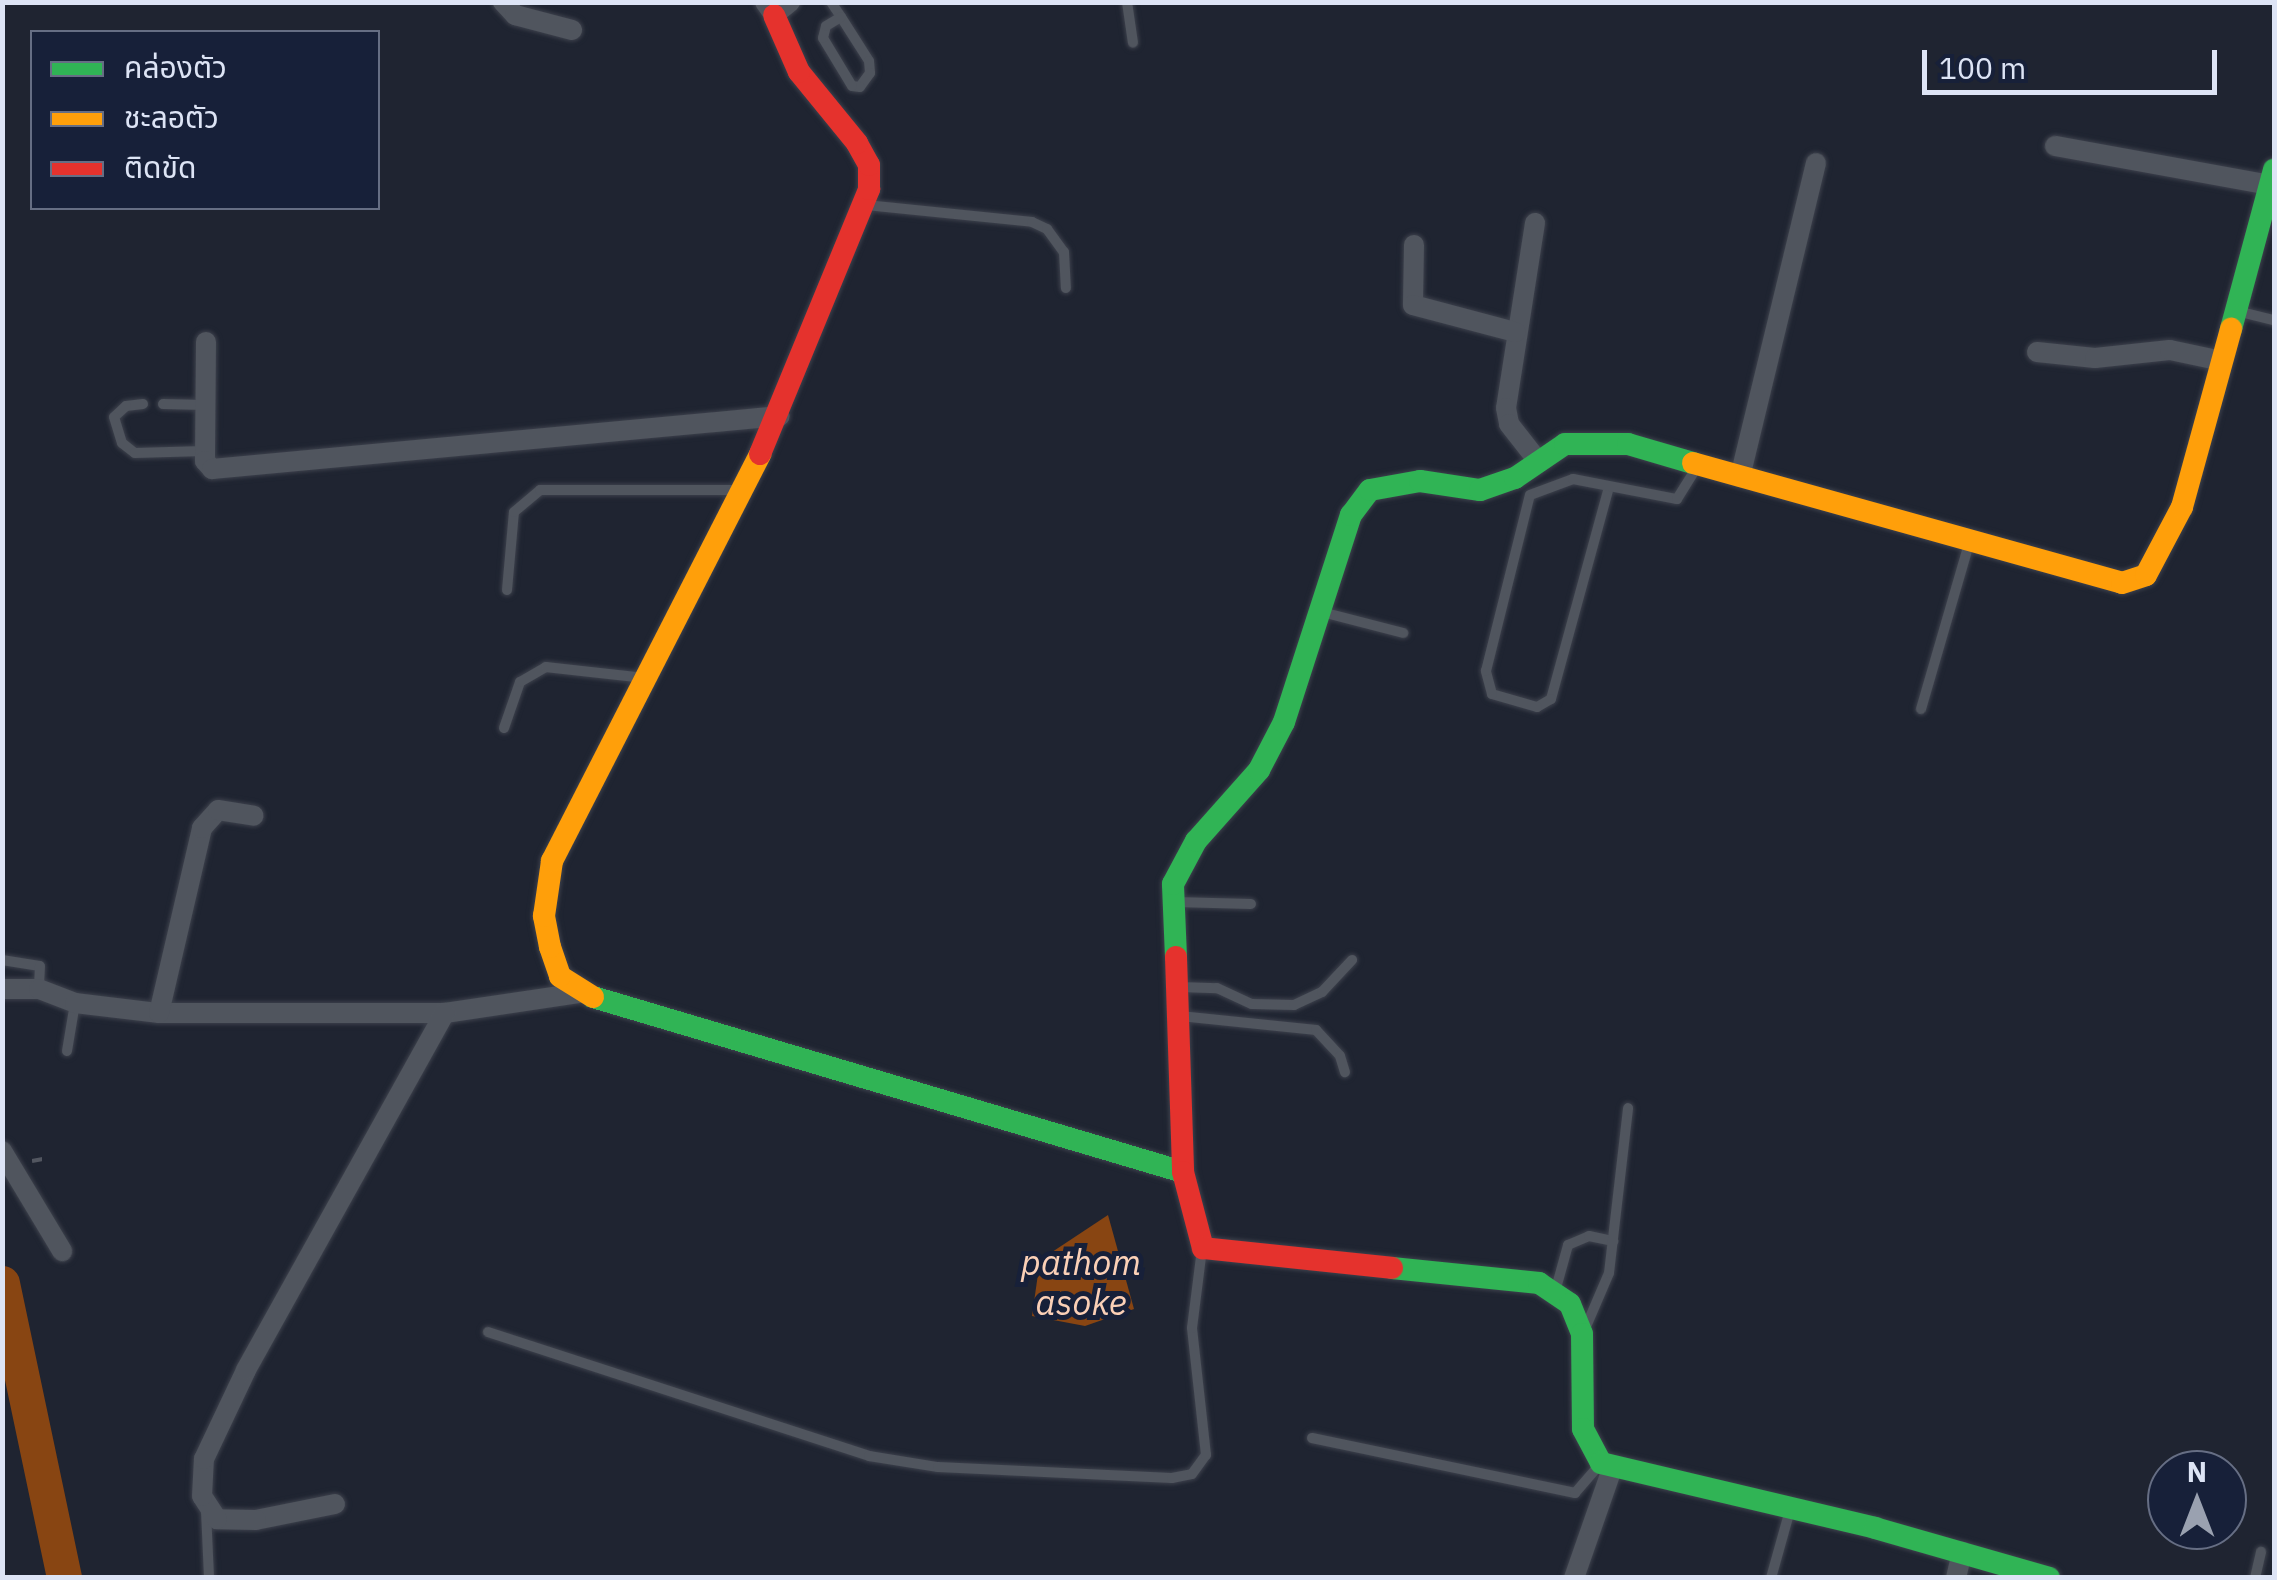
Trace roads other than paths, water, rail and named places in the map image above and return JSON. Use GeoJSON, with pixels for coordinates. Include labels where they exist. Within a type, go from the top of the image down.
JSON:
{"type":"FeatureCollection","features":[{"type":"Feature","properties":{"kind":"street"},"geometry":{"type":"LineString","coordinates":[[503,2],[514,15],[572,30]]}},
{"type":"Feature","properties":{"kind":"street"},"geometry":{"type":"LineString","coordinates":[[579,993],[560,976],[550,947],[544,916],[552,861],[745,490],[780,416],[865,205],[870,166],[800,72],[776,7]]}},
{"type":"Feature","properties":{"kind":"street"},"geometry":{"type":"LineString","coordinates":[[2050,1578],[2000,1570],[1962,1552],[1607,1466],[1583,1429],[1582,1334],[1570,1304],[1539,1283],[1203,1248],[1183,1172],[1174,902],[1179,864],[1268,754],[1321,612],[1351,515],[1370,490],[1420,482],[1480,490],[1515,478],[1565,444],[1596,442],[1699,465],[2086,578],[2122,584],[2146,575],[2182,507],[2270,193],[2055,146]]}},
{"type":"Feature","properties":{"kind":"street"},"geometry":{"type":"LineString","coordinates":[[1740,477],[1816,163]]}},
{"type":"Feature","properties":{"kind":"street"},"geometry":{"type":"LineString","coordinates":[[1535,223],[1515,332],[1509,424],[1538,461]]}},
{"type":"Feature","properties":{"kind":"street"},"geometry":{"type":"LineString","coordinates":[[1414,245],[1413,305],[1515,332]]}},
{"type":"Feature","properties":{"kind":"street"},"geometry":{"type":"LineString","coordinates":[[206,342],[207,466],[225,470],[780,416]]}},
{"type":"Feature","properties":{"kind":"street"},"geometry":{"type":"LineString","coordinates":[[2037,352],[2095,358],[2170,350],[2222,362]]}},
{"type":"Feature","properties":{"kind":"street"},"geometry":{"type":"LineString","coordinates":[[158,1012],[202,828],[218,810],[254,816]]}},
{"type":"Feature","properties":{"kind":"street"},"geometry":{"type":"LineString","coordinates":[[2,989],[39,990],[76,1004],[158,1012],[445,1012],[579,993],[1183,1172]]}},
{"type":"Feature","properties":{"kind":"street"},"geometry":{"type":"LineString","coordinates":[[336,1504],[238,1522],[206,1511],[201,1474],[214,1435],[445,1012]]}},
{"type":"Feature","properties":{"kind":"street"},"geometry":{"type":"LineString","coordinates":[[2,1151],[62,1251]]}},
{"type":"Feature","properties":{"kind":"street"},"geometry":{"type":"LineString","coordinates":[[1574,1578],[1607,1466]]}},
{"type":"Feature","properties":{"kind":"street"},"geometry":{"type":"LineString","coordinates":[[1956,1578],[1962,1552]]}},
{"type":"Feature","properties":{"kind":"lane"},"geometry":{"type":"LineString","coordinates":[[832,2],[868,62],[870,74],[860,86],[852,86],[823,38],[826,26],[841,18]]}},
{"type":"Feature","properties":{"kind":"lane"},"geometry":{"type":"LineString","coordinates":[[1127,2],[1133,44]]}},
{"type":"Feature","properties":{"kind":"lane"},"geometry":{"type":"LineString","coordinates":[[865,205],[1032,222],[1056,238],[1066,288]]}},
{"type":"Feature","properties":{"kind":"lane"},"geometry":{"type":"LineString","coordinates":[[2235,310],[2274,320]]}},
{"type":"Feature","properties":{"kind":"lane"},"geometry":{"type":"LineString","coordinates":[[143,404],[126,406],[114,417],[122,442],[135,453],[205,451]]}},
{"type":"Feature","properties":{"kind":"lane"},"geometry":{"type":"LineString","coordinates":[[163,404],[206,406]]}},
{"type":"Feature","properties":{"kind":"lane"},"geometry":{"type":"LineString","coordinates":[[1609,487],[1551,699],[1537,707],[1492,694],[1486,671],[1523,504],[1554,481],[1609,487],[1677,499],[1699,465]]}},
{"type":"Feature","properties":{"kind":"lane"},"geometry":{"type":"LineString","coordinates":[[507,590],[514,512],[540,490],[745,490]]}},
{"type":"Feature","properties":{"kind":"lane"},"geometry":{"type":"LineString","coordinates":[[1921,709],[1969,544]]}},
{"type":"Feature","properties":{"kind":"lane"},"geometry":{"type":"LineString","coordinates":[[1321,612],[1403,633]]}},
{"type":"Feature","properties":{"kind":"lane"},"geometry":{"type":"LineString","coordinates":[[504,728],[520,682],[546,666],[650,679]]}},
{"type":"Feature","properties":{"kind":"lane"},"geometry":{"type":"LineString","coordinates":[[1174,902],[1251,904]]}},
{"type":"Feature","properties":{"kind":"lane"},"geometry":{"type":"LineString","coordinates":[[2,960],[40,966],[39,990]]}},
{"type":"Feature","properties":{"kind":"lane"},"geometry":{"type":"LineString","coordinates":[[1178,987],[1217,988],[1252,1004],[1294,1005],[1322,992],[1352,960]]}},
{"type":"Feature","properties":{"kind":"lane"},"geometry":{"type":"LineString","coordinates":[[67,1051],[76,1004]]}},
{"type":"Feature","properties":{"kind":"lane"},"geometry":{"type":"LineString","coordinates":[[1179,1016],[1316,1030],[1340,1056],[1344,1072]]}},
{"type":"Feature","properties":{"kind":"lane"},"geometry":{"type":"LineString","coordinates":[[1582,1334],[1609,1273],[1628,1108]]}},
{"type":"Feature","properties":{"kind":"lane"},"geometry":{"type":"LineString","coordinates":[[1554,1293],[1568,1245],[1589,1236],[1612,1241]]}},
{"type":"Feature","properties":{"kind":"lane"},"geometry":{"type":"LineString","coordinates":[[488,1332],[870,1456],[938,1468],[1172,1478],[1202,1467],[1206,1455],[1192,1328],[1203,1248]]}},
{"type":"Feature","properties":{"kind":"lane"},"geometry":{"type":"LineString","coordinates":[[1312,1438],[1575,1492],[1607,1466]]}},
{"type":"Feature","properties":{"kind":"lane"},"geometry":{"type":"LineString","coordinates":[[1771,1578],[1790,1510]]}},
{"type":"Feature","properties":{"kind":"lane"},"geometry":{"type":"LineString","coordinates":[[206,1511],[209,1578]]}},
{"type":"Feature","properties":{"kind":"lane"},"geometry":{"type":"LineString","coordinates":[[2255,1578],[2261,1552]]}},
{"type":"Feature","properties":{"kind":"water","name":"pathom asoke"},"geometry":{"type":"Polygon","coordinates":[[[1108,1215],[1134,1309],[1085,1326],[1032,1316],[1040,1260],[1108,1215]]]}},
{"type":"Feature","properties":{"kind":"waterway"},"geometry":{"type":"LineString","coordinates":[[2,1283],[64,1578]]}}]}
